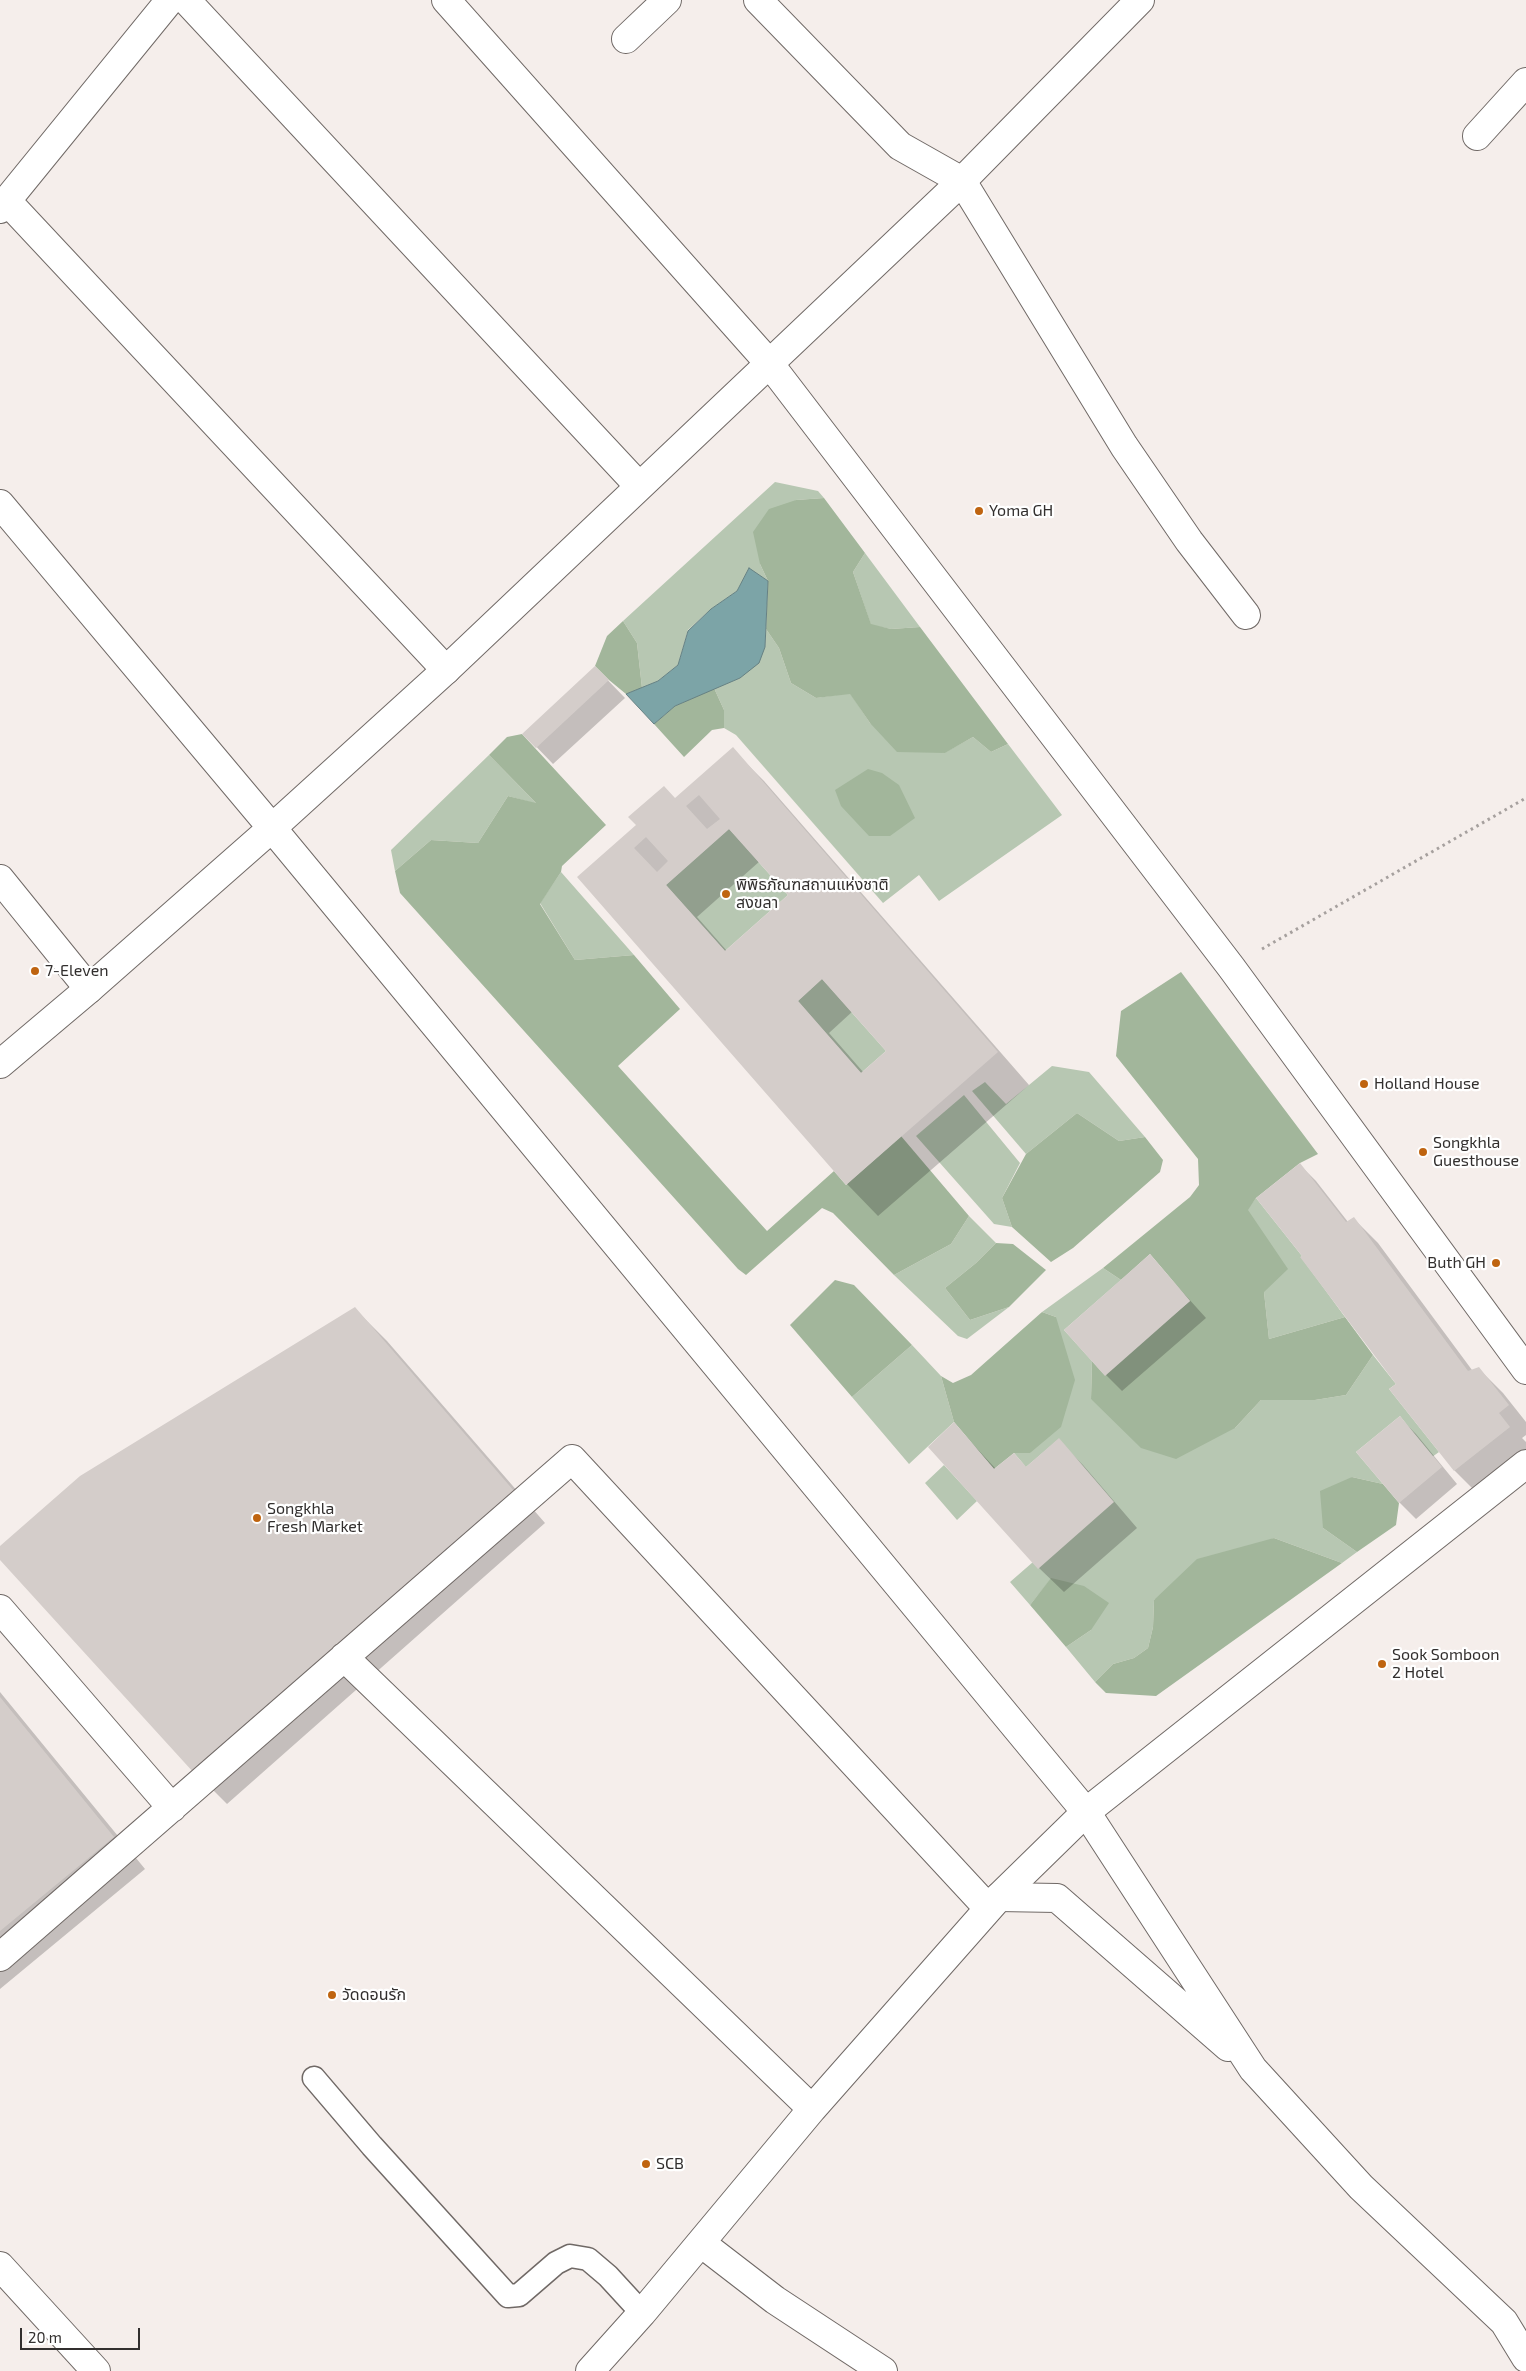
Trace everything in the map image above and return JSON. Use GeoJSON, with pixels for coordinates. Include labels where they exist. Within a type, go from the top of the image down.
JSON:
{"type":"FeatureCollection","features":[{"type":"Feature","properties":{"kind":"street"},"geometry":{"type":"LineString","coordinates":[[170,0],[3,205],[446,670]]}},
{"type":"Feature","properties":{"kind":"street"},"geometry":{"type":"LineString","coordinates":[[186,0],[639,486]]}},
{"type":"Feature","properties":{"kind":"street"},"geometry":{"type":"LineString","coordinates":[[446,0],[769,363],[1231,967],[1526,1370]]}},
{"type":"Feature","properties":{"kind":"street"},"geometry":{"type":"LineString","coordinates":[[626,39],[667,0]]}},
{"type":"Feature","properties":{"kind":"street"},"geometry":{"type":"LineString","coordinates":[[758,0],[900,146],[962,181],[1124,446],[1189,541],[1246,615]]}},
{"type":"Feature","properties":{"kind":"street"},"geometry":{"type":"LineString","coordinates":[[0,1064],[89,989],[272,828],[446,670],[962,181],[1134,2]]}},
{"type":"Feature","properties":{"kind":"street"},"geometry":{"type":"LineString","coordinates":[[1477,136],[1526,82]]}},
{"type":"Feature","properties":{"kind":"street"},"geometry":{"type":"LineString","coordinates":[[0,504],[272,828],[1086,1812],[1253,2069]]}},
{"type":"Feature","properties":{"kind":"street"},"geometry":{"type":"LineString","coordinates":[[0,879],[89,989]]}},
{"type":"Feature","properties":{"kind":"street"},"geometry":{"type":"LineString","coordinates":[[0,1958],[572,1459],[993,1902]]}},
{"type":"Feature","properties":{"kind":"street"},"geometry":{"type":"LineString","coordinates":[[590,2371],[642,2313],[812,2109],[993,1902],[1086,1812],[1526,1464]]}},
{"type":"Feature","properties":{"kind":"street"},"geometry":{"type":"LineString","coordinates":[[0,1609],[172,1808]]}},
{"type":"Feature","properties":{"kind":"street"},"geometry":{"type":"LineString","coordinates":[[344,1657],[812,2109]]}},
{"type":"Feature","properties":{"kind":"street"},"geometry":{"type":"LineString","coordinates":[[993,1902],[1057,1898],[1253,2069],[1361,2186],[1515,2324],[1526,2358]]}},
{"type":"Feature","properties":{"kind":"street"},"geometry":{"type":"LineString","coordinates":[[701,2242],[775,2300],[883,2371]]}},
{"type":"Feature","properties":{"kind":"street"},"geometry":{"type":"LineString","coordinates":[[0,2266],[96,2371]]}},
{"type":"Feature","properties":{"kind":"lane"},"geometry":{"type":"LineString","coordinates":[[314,2078],[372,2146],[508,2296],[519,2296],[556,2264],[570,2256],[588,2259],[608,2276],[642,2313]]}},
{"type":"Feature","properties":{"kind":"path"},"geometry":{"type":"LineString","coordinates":[[1231,967],[1526,798]]}},
{"type":"Feature","properties":{"kind":"green space"},"geometry":{"type":"Polygon","coordinates":[[[775,482],[818,491],[824,498],[796,500],[760,564],[768,581],[749,569],[737,591],[711,609],[688,630],[678,665],[658,681],[642,688],[637,643],[623,621],[775,482]]]}},
{"type":"Feature","properties":{"kind":"green space"},"geometry":{"type":"Polygon","coordinates":[[[824,498],[865,553],[853,572],[871,624],[891,629],[920,627],[1008,744],[991,752],[973,737],[945,753],[897,752],[870,723],[850,694],[816,698],[791,683],[779,648],[766,629],[768,581],[760,564],[753,532],[769,509],[796,500],[824,498]]]}},
{"type":"Feature","properties":{"kind":"green space"},"geometry":{"type":"Polygon","coordinates":[[[865,553],[920,627],[891,629],[871,625],[853,572],[865,553]]]}},
{"type":"Feature","properties":{"kind":"green space"},"geometry":{"type":"Polygon","coordinates":[[[623,621],[637,643],[642,688],[626,694],[595,666],[607,636],[623,621]]]}},
{"type":"Feature","properties":{"kind":"green space"},"geometry":{"type":"Polygon","coordinates":[[[766,629],[779,648],[791,683],[816,698],[850,693],[870,723],[944,753],[973,737],[991,752],[1008,744],[1062,815],[939,901],[919,875],[883,903],[736,735],[724,728],[724,710],[714,688],[740,678],[765,647],[766,629]]]}},
{"type":"Feature","properties":{"kind":"green space"},"geometry":{"type":"Polygon","coordinates":[[[714,688],[724,710],[724,728],[712,730],[684,757],[654,724],[675,706],[714,688]]]}},
{"type":"Feature","properties":{"kind":"green space"},"geometry":{"type":"Polygon","coordinates":[[[522,734],[606,825],[562,866],[561,872],[540,904],[575,960],[634,955],[680,1009],[618,1066],[767,1231],[834,1171],[846,1185],[901,1136],[969,1216],[951,1244],[894,1275],[833,1213],[822,1208],[746,1275],[738,1269],[400,893],[395,871],[431,840],[478,843],[508,796],[536,803],[489,755],[507,737],[522,734]]]}},
{"type":"Feature","properties":{"kind":"green space"},"geometry":{"type":"Polygon","coordinates":[[[489,755],[537,804],[508,796],[478,843],[431,840],[395,871],[391,850],[489,755]]]}},
{"type":"Feature","properties":{"kind":"green space"},"geometry":{"type":"Polygon","coordinates":[[[868,769],[882,773],[899,785],[915,818],[890,836],[869,836],[841,806],[835,790],[868,769]]]}},
{"type":"Feature","properties":{"kind":"green space"},"geometry":{"type":"Polygon","coordinates":[[[729,829],[788,895],[725,951],[666,885],[729,829]]]}},
{"type":"Feature","properties":{"kind":"green space"},"geometry":{"type":"Polygon","coordinates":[[[561,872],[634,955],[575,960],[540,903],[561,872]]]}},
{"type":"Feature","properties":{"kind":"green space"},"geometry":{"type":"Polygon","coordinates":[[[1181,972],[1318,1154],[1300,1163],[1256,1198],[1248,1210],[1288,1269],[1264,1292],[1269,1339],[1345,1317],[1373,1355],[1346,1395],[1315,1400],[1261,1400],[1235,1428],[1176,1459],[1141,1448],[1091,1399],[1092,1361],[1103,1373],[1190,1301],[1150,1254],[1121,1280],[1103,1268],[1190,1197],[1199,1185],[1198,1159],[1116,1056],[1121,1011],[1181,972]]]}},
{"type":"Feature","properties":{"kind":"green space"},"geometry":{"type":"Polygon","coordinates":[[[822,979],[886,1051],[861,1073],[798,1001],[822,979]]]}},
{"type":"Feature","properties":{"kind":"green space"},"geometry":{"type":"Polygon","coordinates":[[[1052,1066],[1089,1072],[1145,1137],[1119,1141],[1077,1113],[1026,1154],[972,1091],[985,1082],[1006,1104],[1052,1066]]]}},
{"type":"Feature","properties":{"kind":"green space"},"geometry":{"type":"Polygon","coordinates":[[[964,1095],[1020,1163],[1002,1198],[1012,1227],[994,1224],[916,1136],[964,1095]]]}},
{"type":"Feature","properties":{"kind":"green space"},"geometry":{"type":"Polygon","coordinates":[[[1077,1113],[1119,1141],[1145,1137],[1163,1160],[1160,1172],[1073,1248],[1051,1262],[1012,1227],[1002,1198],[1026,1154],[1077,1113]]]}},
{"type":"Feature","properties":{"kind":"green space"},"geometry":{"type":"Polygon","coordinates":[[[1256,1198],[1302,1256],[1345,1317],[1269,1339],[1264,1292],[1247,1210],[1256,1198]]]}},
{"type":"Feature","properties":{"kind":"green space"},"geometry":{"type":"Polygon","coordinates":[[[969,1216],[996,1243],[976,1263],[945,1288],[970,1320],[1009,1307],[967,1339],[958,1336],[894,1275],[951,1244],[969,1216]]]}},
{"type":"Feature","properties":{"kind":"green space"},"geometry":{"type":"Polygon","coordinates":[[[996,1243],[1013,1244],[1046,1270],[1009,1307],[970,1320],[945,1288],[976,1263],[996,1243]]]}},
{"type":"Feature","properties":{"kind":"green space"},"geometry":{"type":"Polygon","coordinates":[[[1103,1268],[1121,1280],[1064,1330],[1092,1361],[1091,1399],[1235,1428],[1261,1400],[1315,1400],[1346,1395],[1373,1355],[1396,1384],[1389,1389],[1439,1452],[1432,1457],[1400,1416],[1356,1452],[1383,1484],[1352,1477],[1323,1528],[1357,1552],[1342,1563],[1274,1538],[1154,1600],[1153,1627],[1148,1648],[1134,1658],[1113,1664],[1095,1682],[1066,1647],[1091,1630],[1051,1579],[1030,1605],[1010,1582],[1033,1562],[1059,1439],[1026,1467],[1014,1453],[1030,1453],[1056,1317],[1042,1312],[1103,1268]]]}},
{"type":"Feature","properties":{"kind":"green space"},"geometry":{"type":"Polygon","coordinates":[[[835,1280],[854,1285],[912,1345],[852,1397],[790,1325],[835,1280]]]}},
{"type":"Feature","properties":{"kind":"green space"},"geometry":{"type":"Polygon","coordinates":[[[1042,1312],[1056,1317],[1075,1380],[1061,1427],[1030,1453],[1014,1453],[994,1469],[954,1422],[941,1376],[953,1383],[971,1375],[1042,1312]]]}},
{"type":"Feature","properties":{"kind":"green space"},"geometry":{"type":"Polygon","coordinates":[[[912,1345],[941,1376],[954,1422],[909,1464],[852,1397],[912,1345]]]}},
{"type":"Feature","properties":{"kind":"green space"},"geometry":{"type":"Polygon","coordinates":[[[944,1465],[977,1501],[957,1520],[925,1483],[944,1465]]]}},
{"type":"Feature","properties":{"kind":"green space"},"geometry":{"type":"Polygon","coordinates":[[[1352,1477],[1383,1484],[1399,1503],[1396,1525],[1357,1552],[1323,1528],[1320,1491],[1352,1477]]]}},
{"type":"Feature","properties":{"kind":"green space"},"geometry":{"type":"Polygon","coordinates":[[[1274,1538],[1342,1563],[1156,1696],[1106,1693],[1095,1682],[1113,1664],[1134,1658],[1148,1648],[1153,1627],[1154,1600],[1197,1559],[1274,1538]]]}},
{"type":"Feature","properties":{"kind":"green space"},"geometry":{"type":"Polygon","coordinates":[[[1051,1578],[1084,1586],[1109,1603],[1091,1630],[1066,1647],[1030,1605],[1051,1578]]]}},
{"type":"Feature","properties":{"kind":"water"},"geometry":{"type":"Polygon","coordinates":[[[749,568],[768,581],[765,647],[759,663],[740,678],[675,706],[654,724],[626,694],[658,681],[678,665],[688,631],[711,609],[737,591],[749,568]]]}},
{"type":"Feature","properties":{"kind":"building"},"geometry":{"type":"Polygon","coordinates":[[[595,666],[609,680],[536,748],[522,734],[595,666]]]}},
{"type":"Feature","properties":{"kind":"building"},"geometry":{"type":"Polygon","coordinates":[[[733,747],[998,1052],[846,1185],[577,877],[636,825],[628,817],[664,786],[675,798],[733,747]],[[699,795],[686,806],[707,829],[720,819],[699,795]],[[729,829],[666,885],[725,951],[788,895],[729,829]],[[646,837],[634,848],[657,872],[668,861],[646,837]],[[822,979],[798,1001],[861,1073],[886,1051],[822,979]]]}},
{"type":"Feature","properties":{"kind":"building"},"geometry":{"type":"Polygon","coordinates":[[[1300,1163],[1346,1222],[1354,1217],[1468,1371],[1479,1367],[1509,1405],[1499,1413],[1510,1427],[1454,1471],[1389,1389],[1396,1384],[1300,1257],[1302,1256],[1256,1198],[1300,1163]]]}},
{"type":"Feature","properties":{"kind":"building"},"geometry":{"type":"Polygon","coordinates":[[[1150,1254],[1190,1301],[1105,1376],[1064,1330],[1150,1254]]]}},
{"type":"Feature","properties":{"kind":"building","name":"Songkhla Fresh Market"},"geometry":{"type":"Polygon","coordinates":[[[355,1307],[514,1491],[194,1773],[0,1560],[0,1546],[80,1476],[355,1307]]]}},
{"type":"Feature","properties":{"kind":"building"},"geometry":{"type":"Polygon","coordinates":[[[1400,1416],[1442,1467],[1399,1503],[1356,1452],[1400,1416]]]}},
{"type":"Feature","properties":{"kind":"building"},"geometry":{"type":"Polygon","coordinates":[[[954,1422],[994,1469],[1014,1453],[1026,1467],[1059,1438],[1114,1502],[1038,1569],[928,1447],[954,1422]]]}},
{"type":"Feature","properties":{"kind":"building"},"geometry":{"type":"Polygon","coordinates":[[[0,1697],[114,1837],[0,1931],[0,1697]]]}},
{"type":"Feature","properties":{"kind":"place","name":"Yoma GH"},"geometry":{"type":"Point","coordinates":[979,511]}},
{"type":"Feature","properties":{"kind":"place","name":"พิพิธภัณฑสถานแห่งชาติ สงขลา"},"geometry":{"type":"Point","coordinates":[726,894]}},
{"type":"Feature","properties":{"kind":"place","name":"7-Eleven"},"geometry":{"type":"Point","coordinates":[35,971]}},
{"type":"Feature","properties":{"kind":"place","name":"Holland House"},"geometry":{"type":"Point","coordinates":[1364,1084]}},
{"type":"Feature","properties":{"kind":"place","name":"Songkhla Guesthouse"},"geometry":{"type":"Point","coordinates":[1423,1152]}},
{"type":"Feature","properties":{"kind":"place","name":"Buth GH"},"geometry":{"type":"Point","coordinates":[1496,1263]}},
{"type":"Feature","properties":{"kind":"place","name":"Songkhla Fresh Market"},"geometry":{"type":"Point","coordinates":[257,1518]}},
{"type":"Feature","properties":{"kind":"place","name":"Sook Somboon 2 Hotel"},"geometry":{"type":"Point","coordinates":[1382,1664]}},
{"type":"Feature","properties":{"kind":"place","name":"วัดดอนรัก"},"geometry":{"type":"Point","coordinates":[332,1995]}},
{"type":"Feature","properties":{"kind":"place","name":"SCB"},"geometry":{"type":"Point","coordinates":[646,2164]}}]}
